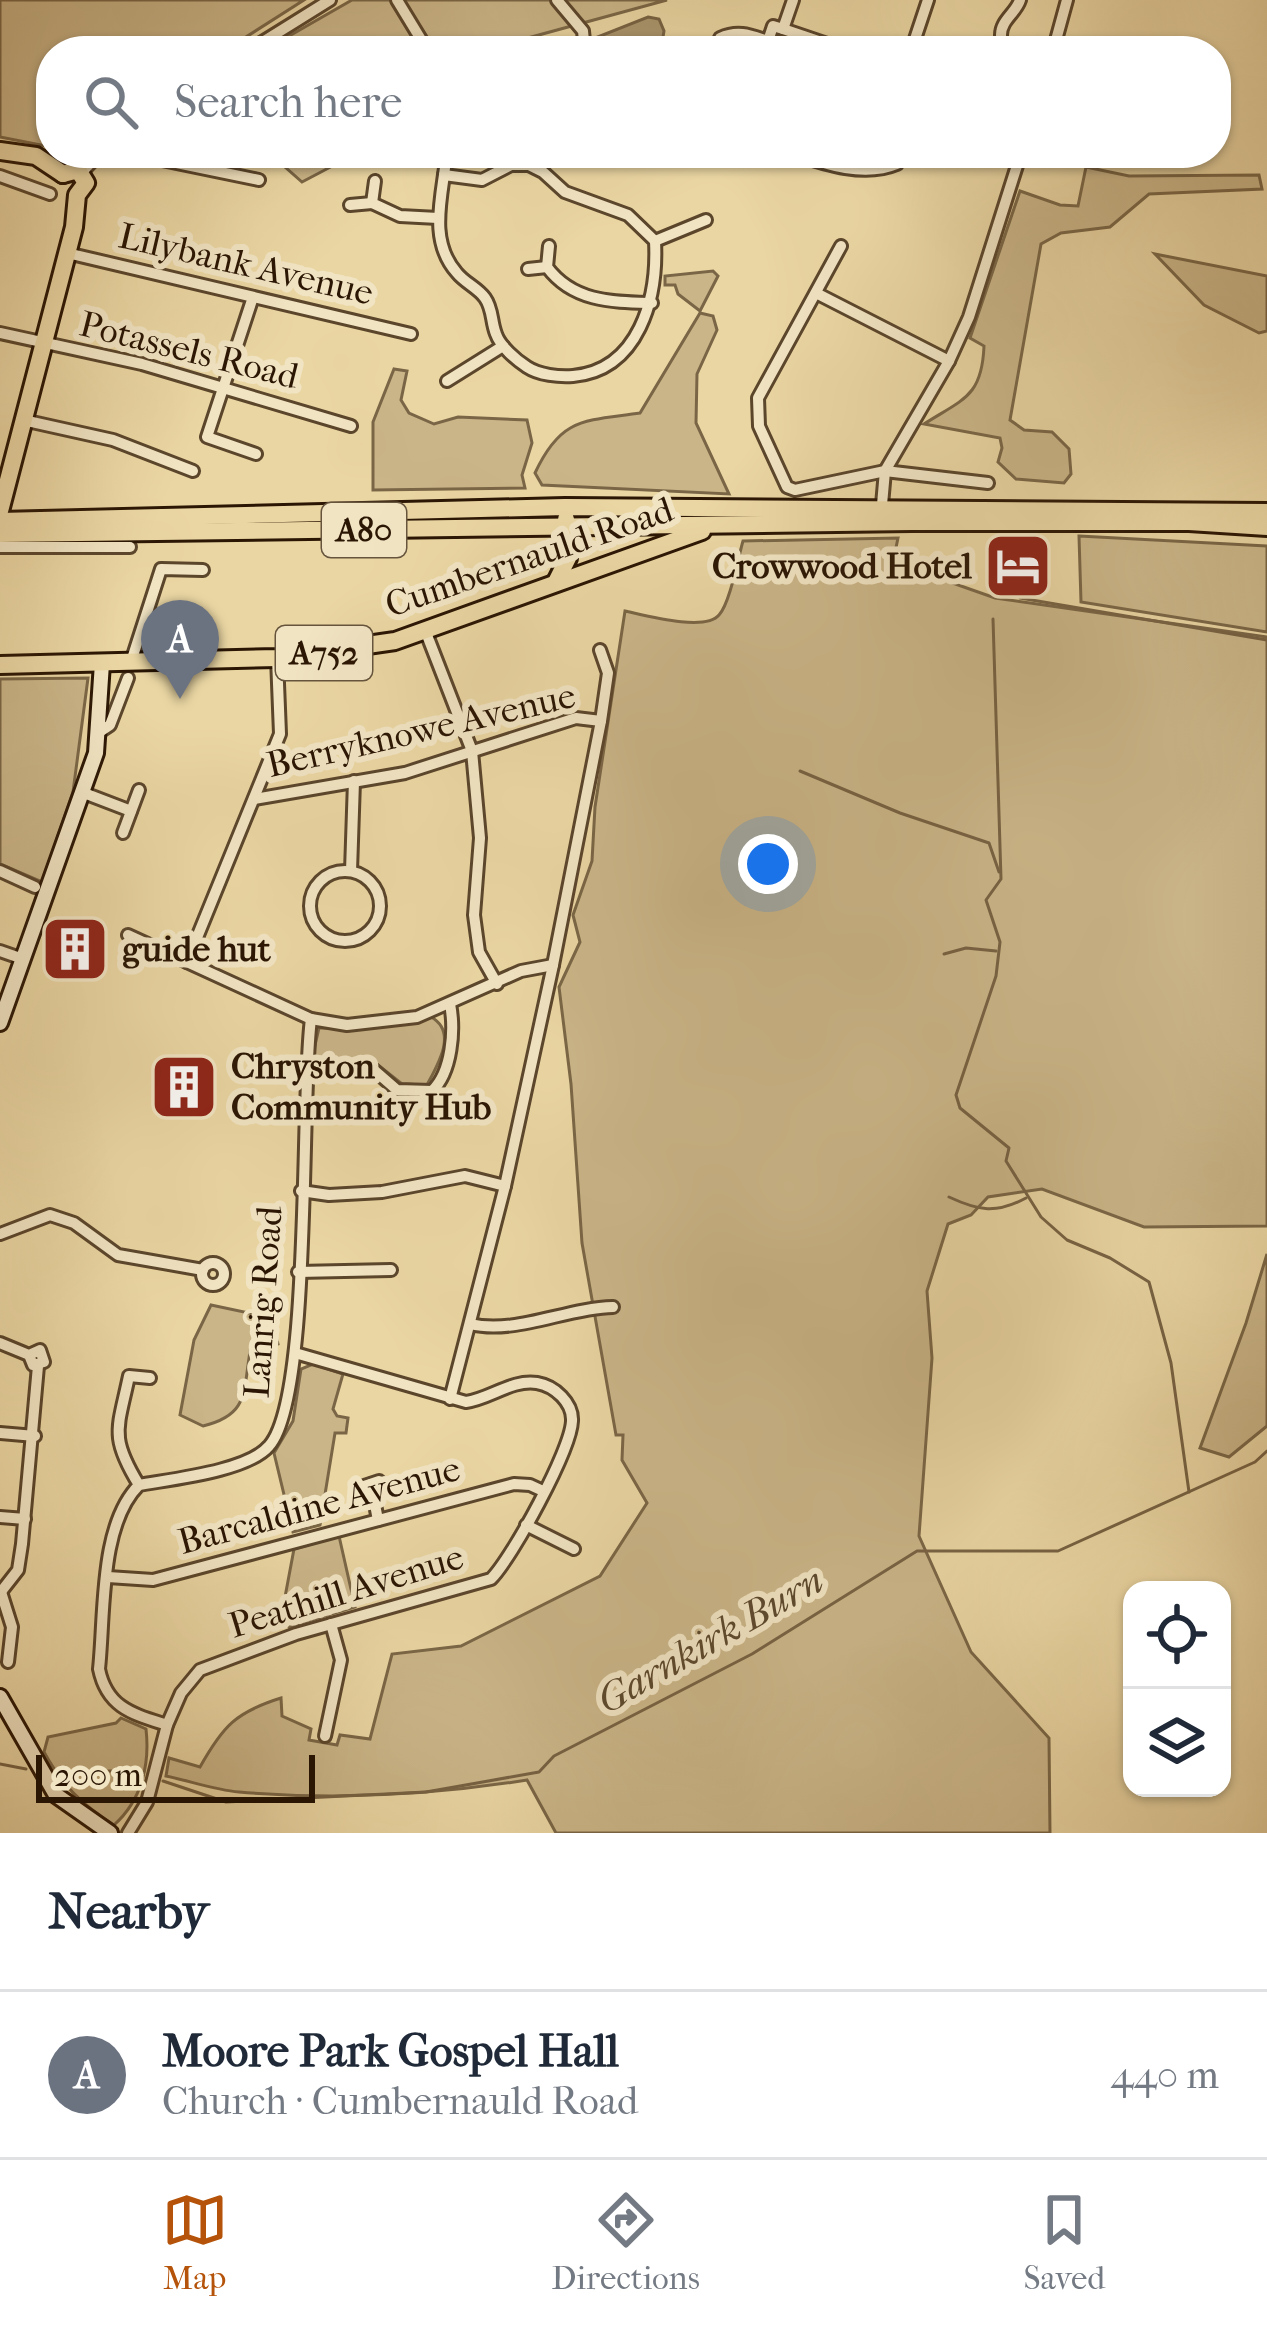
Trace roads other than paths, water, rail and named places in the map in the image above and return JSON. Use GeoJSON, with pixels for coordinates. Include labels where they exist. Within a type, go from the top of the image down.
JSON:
{"type":"FeatureCollection","features":[{"type":"Feature","properties":{"kind":"main road"},"geometry":{"type":"LineString","coordinates":[[0,151],[36,156]]}},
{"type":"Feature","properties":{"kind":"main road"},"geometry":{"type":"LineString","coordinates":[[4,528],[23,420],[68,253],[76,195],[61,189],[72,173],[61,168]]}},
{"type":"Feature","properties":{"kind":"main road"},"geometry":{"type":"LineString","coordinates":[[556,581],[567,565],[565,506]]}},
{"type":"Feature","properties":{"kind":"main road","name":"A80"},"geometry":{"type":"LineString","coordinates":[[4,528],[565,506],[1267,527]]}},
{"type":"Feature","properties":{"kind":"main road","name":"A80"},"geometry":{"type":"LineString","coordinates":[[4,528],[566,529],[881,516],[1267,512]]}},
{"type":"Feature","properties":{"kind":"main road","name":"Cumbernauld Road"},"geometry":{"type":"LineString","coordinates":[[0,665],[102,663],[125,678],[356,649],[425,630],[720,525]]}},
{"type":"Feature","properties":{"kind":"main road"},"geometry":{"type":"LineString","coordinates":[[0,1023],[84,793],[98,733],[102,663]]}},
{"type":"Feature","properties":{"kind":"main road"},"geometry":{"type":"LineString","coordinates":[[0,1697],[56,1796],[110,1833]]}},
{"type":"Feature","properties":{"kind":"street"},"geometry":{"type":"LineString","coordinates":[[272,36],[330,0]]}},
{"type":"Feature","properties":{"kind":"street"},"geometry":{"type":"LineString","coordinates":[[397,0],[419,36]]}},
{"type":"Feature","properties":{"kind":"street"},"geometry":{"type":"LineString","coordinates":[[557,0],[583,36]]}},
{"type":"Feature","properties":{"kind":"street"},"geometry":{"type":"LineString","coordinates":[[783,29],[793,0]]}},
{"type":"Feature","properties":{"kind":"street"},"geometry":{"type":"LineString","coordinates":[[916,36],[928,0]]}},
{"type":"Feature","properties":{"kind":"street"},"geometry":{"type":"LineString","coordinates":[[1000,36],[1007,16],[1016,11],[1020,0]]}},
{"type":"Feature","properties":{"kind":"street"},"geometry":{"type":"LineString","coordinates":[[1057,36],[1067,0]]}},
{"type":"Feature","properties":{"kind":"street"},"geometry":{"type":"LineString","coordinates":[[770,36],[773,26],[794,36]]}},
{"type":"Feature","properties":{"kind":"street"},"geometry":{"type":"LineString","coordinates":[[724,36],[744,32],[755,36]]}},
{"type":"Feature","properties":{"kind":"street"},"geometry":{"type":"LineString","coordinates":[[72,173],[79,168]]}},
{"type":"Feature","properties":{"kind":"street"},"geometry":{"type":"LineString","coordinates":[[201,168],[259,180]]}},
{"type":"Feature","properties":{"kind":"street"},"geometry":{"type":"LineString","coordinates":[[445,168],[438,218],[448,261],[484,297],[503,346],[539,373],[568,376],[603,371],[628,346],[652,303],[657,277],[655,241],[628,215],[565,192],[535,168]]}},
{"type":"Feature","properties":{"kind":"street"},"geometry":{"type":"LineString","coordinates":[[444,175],[473,181],[504,168]]}},
{"type":"Feature","properties":{"kind":"street"},"geometry":{"type":"LineString","coordinates":[[881,516],[885,471],[969,317],[1016,168]]}},
{"type":"Feature","properties":{"kind":"street"},"geometry":{"type":"LineString","coordinates":[[0,176],[50,194]]}},
{"type":"Feature","properties":{"kind":"street"},"geometry":{"type":"LineString","coordinates":[[372,203],[375,181]]}},
{"type":"Feature","properties":{"kind":"street"},"geometry":{"type":"LineString","coordinates":[[350,205],[372,203],[400,216],[438,218]]}},
{"type":"Feature","properties":{"kind":"street"},"geometry":{"type":"LineString","coordinates":[[655,241],[706,220]]}},
{"type":"Feature","properties":{"kind":"street"},"geometry":{"type":"LineString","coordinates":[[549,246],[548,267],[570,289],[605,302],[652,303]]}},
{"type":"Feature","properties":{"kind":"street"},"geometry":{"type":"LineString","coordinates":[[841,246],[758,398],[759,426],[787,488],[885,471],[988,484]]}},
{"type":"Feature","properties":{"kind":"street","name":"Lilybank Avenue"},"geometry":{"type":"LineString","coordinates":[[68,253],[411,334]]}},
{"type":"Feature","properties":{"kind":"street"},"geometry":{"type":"LineString","coordinates":[[528,269],[548,267]]}},
{"type":"Feature","properties":{"kind":"street"},"geometry":{"type":"LineString","coordinates":[[816,293],[949,361]]}},
{"type":"Feature","properties":{"kind":"street"},"geometry":{"type":"LineString","coordinates":[[253,297],[207,437],[256,454]]}},
{"type":"Feature","properties":{"kind":"street","name":"Potassels Road"},"geometry":{"type":"LineString","coordinates":[[0,333],[142,364],[351,426]]}},
{"type":"Feature","properties":{"kind":"street"},"geometry":{"type":"LineString","coordinates":[[447,381],[503,346]]}},
{"type":"Feature","properties":{"kind":"street"},"geometry":{"type":"LineString","coordinates":[[23,420],[113,440],[193,471]]}},
{"type":"Feature","properties":{"kind":"street"},"geometry":{"type":"LineString","coordinates":[[4,528],[130,547]]}},
{"type":"Feature","properties":{"kind":"street"},"geometry":{"type":"LineString","coordinates":[[98,733],[110,725],[161,569],[203,570]]}},
{"type":"Feature","properties":{"kind":"street"},"geometry":{"type":"LineString","coordinates":[[425,630],[472,751],[481,838],[474,915],[478,952],[496,984]]}},
{"type":"Feature","properties":{"kind":"street"},"geometry":{"type":"LineString","coordinates":[[451,1399],[505,1186],[553,965],[601,721],[608,673],[600,650]]}},
{"type":"Feature","properties":{"kind":"street"},"geometry":{"type":"LineString","coordinates":[[188,962],[280,734],[277,658]]}},
{"type":"Feature","properties":{"kind":"street","name":"Berryknowe Avenue"},"geometry":{"type":"LineString","coordinates":[[254,799],[405,772],[575,718],[601,721]]}},
{"type":"Feature","properties":{"kind":"street"},"geometry":{"type":"LineString","coordinates":[[351,871],[354,781]]}},
{"type":"Feature","properties":{"kind":"street"},"geometry":{"type":"LineString","coordinates":[[123,833],[139,790]]}},
{"type":"Feature","properties":{"kind":"street"},"geometry":{"type":"LineString","coordinates":[[84,793],[131,811]]}},
{"type":"Feature","properties":{"kind":"street"},"geometry":{"type":"LineString","coordinates":[[351,871],[373,883],[380,910],[368,933],[344,941],[325,934],[313,921],[310,909],[317,884],[329,874],[351,871]]}},
{"type":"Feature","properties":{"kind":"street"},"geometry":{"type":"LineString","coordinates":[[0,872],[34,887]]}},
{"type":"Feature","properties":{"kind":"street"},"geometry":{"type":"LineString","coordinates":[[128,934],[311,1018],[347,1025],[417,1017],[521,971],[553,965]]}},
{"type":"Feature","properties":{"kind":"street"},"geometry":{"type":"LineString","coordinates":[[0,951],[23,959]]}},
{"type":"Feature","properties":{"kind":"street"},"geometry":{"type":"LineString","coordinates":[[306,1068],[374,1070],[397,1090],[432,1090],[443,1076],[449,1050],[450,1004]]}},
{"type":"Feature","properties":{"kind":"street","name":"Lanrig Road"},"geometry":{"type":"LineString","coordinates":[[139,1485],[259,1456],[286,1416],[296,1353],[311,1018]]}},
{"type":"Feature","properties":{"kind":"street"},"geometry":{"type":"LineString","coordinates":[[302,1191],[329,1195],[382,1192],[465,1176],[505,1186]]}},
{"type":"Feature","properties":{"kind":"street"},"geometry":{"type":"LineString","coordinates":[[0,1234],[50,1215],[74,1223],[118,1255],[203,1270]]}},
{"type":"Feature","properties":{"kind":"street"},"geometry":{"type":"LineString","coordinates":[[298,1272],[391,1270]]}},
{"type":"Feature","properties":{"kind":"street"},"geometry":{"type":"LineString","coordinates":[[470,1324],[492,1329],[583,1308],[613,1307]]}},
{"type":"Feature","properties":{"kind":"street"},"geometry":{"type":"LineString","coordinates":[[0,1343],[29,1354],[43,1351],[45,1359],[38,1366],[18,1570],[1,1592],[12,1627],[8,1662]]}},
{"type":"Feature","properties":{"kind":"street","name":"Peathill Avenue"},"geometry":{"type":"LineString","coordinates":[[128,1833],[147,1802],[181,1693],[200,1670],[220,1659],[491,1579],[526,1525],[569,1439],[569,1405],[555,1390],[539,1383],[514,1384],[482,1400],[451,1399],[296,1353]]}},
{"type":"Feature","properties":{"kind":"street"},"geometry":{"type":"LineString","coordinates":[[150,1378],[129,1376],[116,1437],[119,1453],[139,1485],[125,1499],[113,1526],[99,1670],[103,1688],[123,1711],[167,1726]]}},
{"type":"Feature","properties":{"kind":"street"},"geometry":{"type":"LineString","coordinates":[[0,1433],[34,1436]]}},
{"type":"Feature","properties":{"kind":"street"},"geometry":{"type":"LineString","coordinates":[[370,1484],[378,1520]]}},
{"type":"Feature","properties":{"kind":"street","name":"Barcaldine Avenue"},"geometry":{"type":"LineString","coordinates":[[108,1577],[153,1580],[514,1484],[543,1491]]}},
{"type":"Feature","properties":{"kind":"street"},"geometry":{"type":"LineString","coordinates":[[0,1517],[25,1519]]}},
{"type":"Feature","properties":{"kind":"street"},"geometry":{"type":"LineString","coordinates":[[526,1525],[574,1549]]}},
{"type":"Feature","properties":{"kind":"street"},"geometry":{"type":"LineString","coordinates":[[325,1736],[341,1660],[332,1624]]}},
{"type":"Feature","properties":{"kind":"waterway"},"geometry":{"type":"LineString","coordinates":[[1020,598],[1267,640]]}},
{"type":"Feature","properties":{"kind":"waterway"},"geometry":{"type":"LineString","coordinates":[[993,619],[1001,879],[986,900],[1000,942],[996,976],[956,1095],[960,1108],[1009,1148],[1006,1161],[1041,1217],[1067,1240],[1149,1282],[1171,1363],[1189,1492]]}},
{"type":"Feature","properties":{"kind":"waterway"},"geometry":{"type":"LineString","coordinates":[[800,771],[900,813],[989,843],[999,872]]}},
{"type":"Feature","properties":{"kind":"waterway"},"geometry":{"type":"LineString","coordinates":[[944,954],[966,948],[996,951]]}},
{"type":"Feature","properties":{"kind":"waterway"},"geometry":{"type":"LineString","coordinates":[[949,1197],[987,1209],[1026,1198]]}},
{"type":"Feature","properties":{"kind":"waterway","name":"Garnkirk Burn"},"geometry":{"type":"LineString","coordinates":[[163,1781],[226,1802],[426,1792],[539,1772],[554,1756],[752,1654],[917,1551],[1058,1551],[1255,1462],[1267,1451]]}},
{"type":"Feature","properties":{"kind":"waterway","name":"Garnkirk Burn"},"geometry":{"type":"LineString","coordinates":[[0,1764],[26,1769]]}},
{"type":"Feature","properties":{"kind":"waterway","name":"Garnkirk Burn"},"geometry":{"type":"LineString","coordinates":[[54,1774],[110,1771],[143,1775]]}},
{"type":"Feature","properties":{"kind":"place","name":"Crowwood Hotel"},"geometry":{"type":"Point","coordinates":[1018,566]}},
{"type":"Feature","properties":{"kind":"place","name":"Moore Park Gospel Hall"},"geometry":{"type":"Point","coordinates":[180,699]}},
{"type":"Feature","properties":{"kind":"place","name":"guide hut"},"geometry":{"type":"Point","coordinates":[75,949]}},
{"type":"Feature","properties":{"kind":"place","name":"Chryston Community Hub"},"geometry":{"type":"Point","coordinates":[184,1087]}}]}
